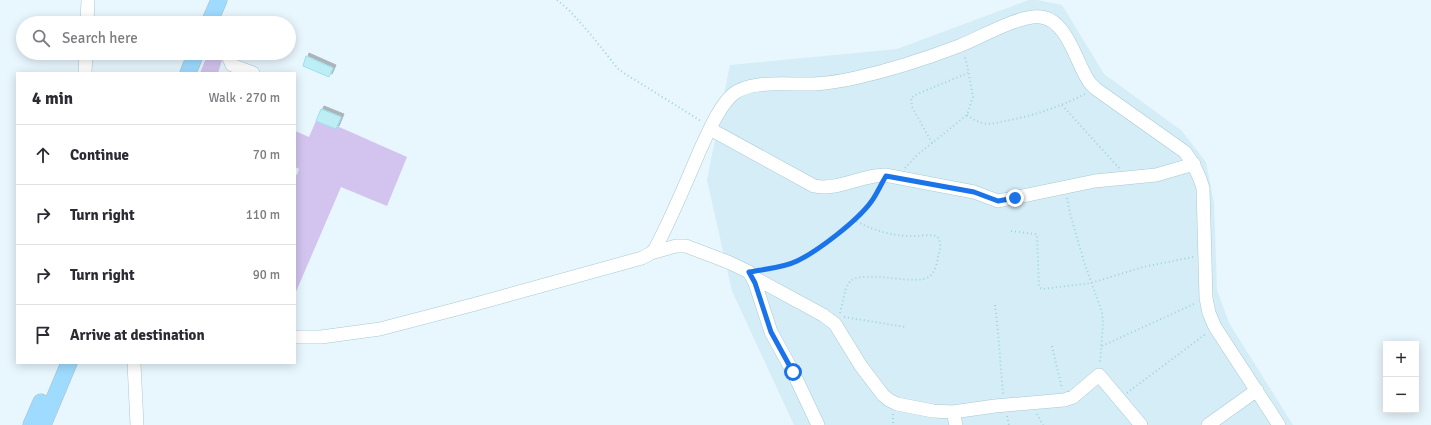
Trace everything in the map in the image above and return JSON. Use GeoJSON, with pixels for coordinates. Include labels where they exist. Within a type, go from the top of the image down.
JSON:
{"type":"FeatureCollection","features":[{"type":"Feature","properties":{"kind":"main road"},"geometry":{"type":"LineString","coordinates":[[207,0],[207,16]]}},
{"type":"Feature","properties":{"kind":"main road"},"geometry":{"type":"LineString","coordinates":[[210,16],[219,0]]}},
{"type":"Feature","properties":{"kind":"main road"},"geometry":{"type":"LineString","coordinates":[[176,72],[181,60]]}},
{"type":"Feature","properties":{"kind":"main road"},"geometry":{"type":"LineString","coordinates":[[188,72],[193,60]]}},
{"type":"Feature","properties":{"kind":"main road"},"geometry":{"type":"LineString","coordinates":[[31,425],[56,364]]}},
{"type":"Feature","properties":{"kind":"main road"},"geometry":{"type":"LineString","coordinates":[[43,425],[69,364]]}},
{"type":"Feature","properties":{"kind":"street"},"geometry":{"type":"LineString","coordinates":[[87,16],[88,0]]}},
{"type":"Feature","properties":{"kind":"street"},"geometry":{"type":"LineString","coordinates":[[651,253],[661,237],[710,128],[722,107],[730,96],[736,91],[745,87],[762,85],[815,84],[848,80],[894,68],[961,45],[1014,22],[1027,18],[1042,17],[1057,24],[1068,40],[1088,81],[1096,89],[1185,152],[1194,164],[1203,188],[1206,298],[1209,313],[1215,327],[1279,425]]}},
{"type":"Feature","properties":{"kind":"street"},"geometry":{"type":"LineString","coordinates":[[85,72],[86,60]]}},
{"type":"Feature","properties":{"kind":"street"},"geometry":{"type":"LineString","coordinates":[[230,60],[232,64],[251,72]]}},
{"type":"Feature","properties":{"kind":"street"},"geometry":{"type":"LineString","coordinates":[[710,128],[814,186],[831,187],[874,176],[890,177],[974,192],[998,201],[1095,181],[1156,175],[1194,164]]}},
{"type":"Feature","properties":{"kind":"street"},"geometry":{"type":"LineString","coordinates":[[296,337],[321,337],[380,329],[637,260],[651,253],[676,246],[686,246],[728,262],[833,322],[861,366],[883,395],[897,404],[953,412],[1004,405],[1064,400],[1072,397],[1098,375],[1141,425]]}},
{"type":"Feature","properties":{"kind":"street"},"geometry":{"type":"LineString","coordinates":[[751,275],[771,332],[793,372],[818,425]]}},
{"type":"Feature","properties":{"kind":"street"},"geometry":{"type":"LineString","coordinates":[[134,364],[137,425]]}},
{"type":"Feature","properties":{"kind":"street"},"geometry":{"type":"LineString","coordinates":[[1208,425],[1257,390]]}},
{"type":"Feature","properties":{"kind":"street"},"geometry":{"type":"LineString","coordinates":[[953,412],[956,425]]}},
{"type":"Feature","properties":{"kind":"path"},"geometry":{"type":"LineString","coordinates":[[557,0],[570,11],[619,70],[710,128]]}},
{"type":"Feature","properties":{"kind":"path"},"geometry":{"type":"LineString","coordinates":[[751,275],[797,261],[819,247],[854,220],[890,177],[967,115],[972,97],[968,72],[961,45]]}},
{"type":"Feature","properties":{"kind":"path"},"geometry":{"type":"LineString","coordinates":[[932,143],[912,107],[911,98],[968,72]]}},
{"type":"Feature","properties":{"kind":"path"},"geometry":{"type":"LineString","coordinates":[[967,115],[986,124],[1020,118],[1062,105],[1096,89]]}},
{"type":"Feature","properties":{"kind":"path"},"geometry":{"type":"LineString","coordinates":[[1062,105],[1128,178]]}},
{"type":"Feature","properties":{"kind":"path"},"geometry":{"type":"LineString","coordinates":[[1066,187],[1070,214],[1091,283],[1102,312],[1102,346],[1098,375]]}},
{"type":"Feature","properties":{"kind":"path"},"geometry":{"type":"LineString","coordinates":[[854,220],[885,233],[913,236],[934,235],[938,237],[940,246],[938,260],[934,271],[928,277],[917,280],[885,277],[860,277],[851,280],[846,288],[839,316],[906,327]]}},
{"type":"Feature","properties":{"kind":"path"},"geometry":{"type":"LineString","coordinates":[[1011,231],[1037,235],[1040,288],[1091,283],[1143,267],[1205,255]]}},
{"type":"Feature","properties":{"kind":"path"},"geometry":{"type":"LineString","coordinates":[[1102,346],[1206,298]]}},
{"type":"Feature","properties":{"kind":"path"},"geometry":{"type":"LineString","coordinates":[[995,305],[1000,344],[1004,405],[1009,425]]}},
{"type":"Feature","properties":{"kind":"path"},"geometry":{"type":"LineString","coordinates":[[1118,399],[1215,327]]}},
{"type":"Feature","properties":{"kind":"path"},"geometry":{"type":"LineString","coordinates":[[1052,346],[1064,400]]}},
{"type":"Feature","properties":{"kind":"shaded area"},"geometry":{"type":"Polygon","coordinates":[[[1029,0],[1062,5],[1104,74],[1182,131],[1206,162],[1214,203],[1217,290],[1229,323],[1293,425],[794,425],[732,291],[707,180],[730,65],[897,49],[1029,0]]]}},
{"type":"Feature","properties":{"kind":"shaded area"},"geometry":{"type":"Polygon","coordinates":[[[205,60],[222,60],[218,72],[200,72],[205,60]]]}},
{"type":"Feature","properties":{"kind":"shaded area"},"geometry":{"type":"Polygon","coordinates":[[[316,121],[336,129],[337,126],[407,157],[387,206],[341,187],[296,292],[296,174],[299,169],[296,168],[296,131],[309,137],[316,121]]]}},
{"type":"Feature","properties":{"kind":"building"},"geometry":{"type":"Polygon","coordinates":[[[306,56],[333,68],[329,77],[303,66],[306,56]]]}},
{"type":"Feature","properties":{"kind":"building"},"geometry":{"type":"Polygon","coordinates":[[[321,109],[341,117],[336,129],[316,121],[321,109]]]}},
{"type":"Feature","properties":{"kind":"route"},"geometry":{"type":"LineString","coordinates":[[793,372],[771,332],[753,277],[749,272],[789,264],[808,255],[843,229],[864,210],[886,176],[974,192],[998,201],[1015,198]]}}]}
